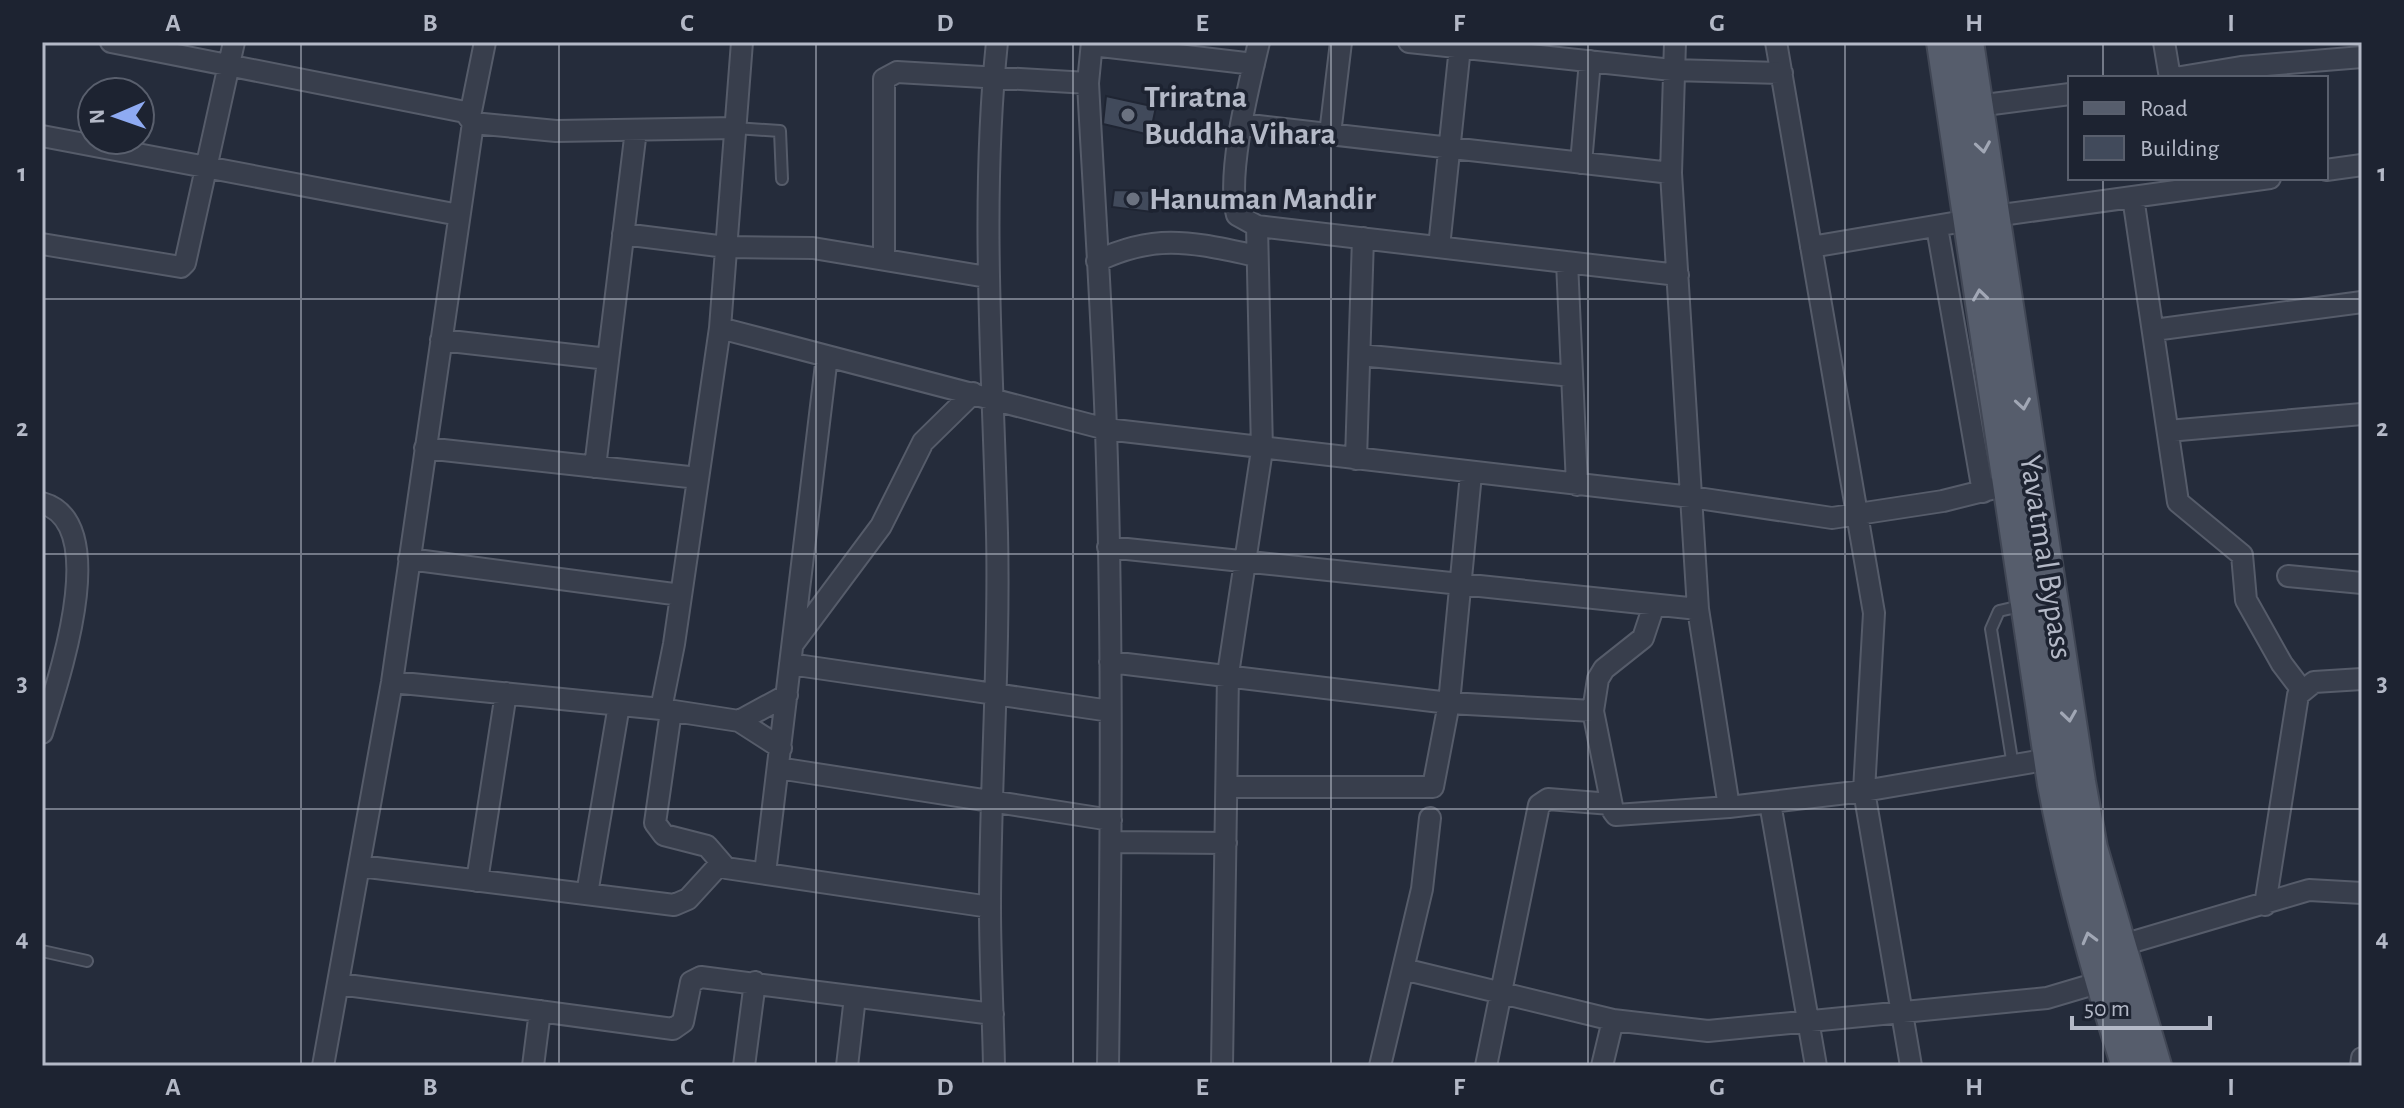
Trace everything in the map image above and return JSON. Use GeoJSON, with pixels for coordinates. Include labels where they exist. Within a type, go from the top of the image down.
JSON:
{"type":"FeatureCollection","features":[{"type":"Feature","properties":{"kind":"main road","name":"Yavatmal Bypass"},"geometry":{"type":"LineString","coordinates":[[1943,42],[1982,218]]}},
{"type":"Feature","properties":{"kind":"main road","name":"Yavatmal Bypass"},"geometry":{"type":"LineString","coordinates":[[1967,42],[1977,106],[1982,218],[2008,485],[2050,759],[2068,859],[2101,982],[2128,1066]]}},
{"type":"Feature","properties":{"kind":"main road","name":"Yavatmal Bypass"},"geometry":{"type":"LineString","coordinates":[[2008,485],[2079,782],[2091,848],[2155,1066]]}},
{"type":"Feature","properties":{"kind":"street"},"geometry":{"type":"LineString","coordinates":[[111,42],[472,119],[548,131],[735,128]]}},
{"type":"Feature","properties":{"kind":"street"},"geometry":{"type":"LineString","coordinates":[[42,244],[181,267],[185,263],[234,42]]}},
{"type":"Feature","properties":{"kind":"street"},"geometry":{"type":"LineString","coordinates":[[323,1066],[392,682],[485,42]]}},
{"type":"Feature","properties":{"kind":"street"},"geometry":{"type":"LineString","coordinates":[[742,42],[720,328],[681,595],[655,823],[664,835],[707,846],[720,864],[990,907]]}},
{"type":"Feature","properties":{"kind":"street"},"geometry":{"type":"LineString","coordinates":[[994,1066],[990,907],[998,695],[997,533],[982,395],[997,42]]}},
{"type":"Feature","properties":{"kind":"street"},"geometry":{"type":"LineString","coordinates":[[1259,42],[1241,124],[1237,215],[1257,226],[1678,275]]}},
{"type":"Feature","properties":{"kind":"street"},"geometry":{"type":"LineString","coordinates":[[1330,134],[1341,42]]}},
{"type":"Feature","properties":{"kind":"street"},"geometry":{"type":"LineString","coordinates":[[1409,42],[1460,47],[1568,50],[1590,61],[1672,70],[1782,73]]}},
{"type":"Feature","properties":{"kind":"street"},"geometry":{"type":"LineString","coordinates":[[1675,42],[1671,173],[1698,609],[1729,807]]}},
{"type":"Feature","properties":{"kind":"street"},"geometry":{"type":"LineString","coordinates":[[1776,42],[1874,613],[1864,791],[1899,1012],[1911,1066]]}},
{"type":"Feature","properties":{"kind":"street"},"geometry":{"type":"LineString","coordinates":[[2164,42],[2172,76]]}},
{"type":"Feature","properties":{"kind":"street"},"geometry":{"type":"LineString","coordinates":[[1108,1066],[1112,842],[1110,662],[1106,429],[1088,83],[1092,44],[1152,47],[1254,64]]}},
{"type":"Feature","properties":{"kind":"street"},"geometry":{"type":"LineString","coordinates":[[1439,247],[1460,47]]}},
{"type":"Feature","properties":{"kind":"street"},"geometry":{"type":"LineString","coordinates":[[2185,76],[2241,67],[2362,57]]}},
{"type":"Feature","properties":{"kind":"street"},"geometry":{"type":"LineString","coordinates":[[1581,163],[1590,61]]}},
{"type":"Feature","properties":{"kind":"street"},"geometry":{"type":"LineString","coordinates":[[884,259],[884,79],[897,72],[993,80],[1088,83]]}},
{"type":"Feature","properties":{"kind":"street"},"geometry":{"type":"LineString","coordinates":[[1977,106],[2068,94]]}},
{"type":"Feature","properties":{"kind":"street"},"geometry":{"type":"LineString","coordinates":[[1241,124],[1671,173]]}},
{"type":"Feature","properties":{"kind":"street"},"geometry":{"type":"LineString","coordinates":[[595,467],[636,130]]}},
{"type":"Feature","properties":{"kind":"street"},"geometry":{"type":"LineString","coordinates":[[42,136],[459,215]]}},
{"type":"Feature","properties":{"kind":"street"},"geometry":{"type":"LineString","coordinates":[[2328,170],[2362,165]]}},
{"type":"Feature","properties":{"kind":"street"},"geometry":{"type":"LineString","coordinates":[[1811,247],[1982,218],[2256,180]]}},
{"type":"Feature","properties":{"kind":"street"},"geometry":{"type":"LineString","coordinates":[[2133,197],[2178,502],[2242,555],[2246,600],[2282,664],[2301,689],[2265,905]]}},
{"type":"Feature","properties":{"kind":"street"},"geometry":{"type":"LineString","coordinates":[[1222,1066],[1228,674],[1262,450],[1257,226]]}},
{"type":"Feature","properties":{"kind":"street"},"geometry":{"type":"LineString","coordinates":[[720,328],[1106,429],[1262,450],[1691,497],[1832,518],[1857,516],[2008,485],[1937,227]]}},
{"type":"Feature","properties":{"kind":"street"},"geometry":{"type":"LineString","coordinates":[[623,234],[726,247],[791,246],[987,277]]}},
{"type":"Feature","properties":{"kind":"street"},"geometry":{"type":"LineString","coordinates":[[1356,459],[1363,238]]}},
{"type":"Feature","properties":{"kind":"street"},"geometry":{"type":"LineString","coordinates":[[1097,261],[1128,246],[1157,241],[1186,241],[1257,256]]}},
{"type":"Feature","properties":{"kind":"street"},"geometry":{"type":"LineString","coordinates":[[1567,262],[1577,485]]}},
{"type":"Feature","properties":{"kind":"street"},"geometry":{"type":"LineString","coordinates":[[2154,330],[2305,307],[2362,302]]}},
{"type":"Feature","properties":{"kind":"street"},"geometry":{"type":"LineString","coordinates":[[441,340],[608,359]]}},
{"type":"Feature","properties":{"kind":"street"},"geometry":{"type":"LineString","coordinates":[[1360,355],[1572,376]]}},
{"type":"Feature","properties":{"kind":"street"},"geometry":{"type":"LineString","coordinates":[[765,873],[827,356]]}},
{"type":"Feature","properties":{"kind":"street"},"geometry":{"type":"LineString","coordinates":[[792,654],[881,526],[923,442],[982,395]]}},
{"type":"Feature","properties":{"kind":"street"},"geometry":{"type":"LineString","coordinates":[[2168,431],[2362,414]]}},
{"type":"Feature","properties":{"kind":"street"},"geometry":{"type":"LineString","coordinates":[[425,448],[698,478]]}},
{"type":"Feature","properties":{"kind":"street"},"geometry":{"type":"LineString","coordinates":[[1227,787],[1427,789],[1436,780],[1449,703],[1458,583],[1471,474]]}},
{"type":"Feature","properties":{"kind":"street"},"geometry":{"type":"LineString","coordinates":[[42,503],[53,506],[68,522],[77,592],[71,634],[42,733]]}},
{"type":"Feature","properties":{"kind":"street"},"geometry":{"type":"LineString","coordinates":[[1108,547],[1698,609]]}},
{"type":"Feature","properties":{"kind":"street"},"geometry":{"type":"LineString","coordinates":[[409,559],[681,595]]}},
{"type":"Feature","properties":{"kind":"street"},"geometry":{"type":"LineString","coordinates":[[2288,576],[2362,583]]}},
{"type":"Feature","properties":{"kind":"street"},"geometry":{"type":"LineString","coordinates":[[1654,605],[1643,638],[1604,669],[1598,679],[1593,711],[1611,804],[1616,815],[1729,807],[1864,791],[2050,759]]}},
{"type":"Feature","properties":{"kind":"street"},"geometry":{"type":"LineString","coordinates":[[792,654],[998,695],[1110,711]]}},
{"type":"Feature","properties":{"kind":"street"},"geometry":{"type":"LineString","coordinates":[[1110,662],[1449,703],[1593,711]]}},
{"type":"Feature","properties":{"kind":"street"},"geometry":{"type":"LineString","coordinates":[[2301,689],[2314,682],[2362,679]]}},
{"type":"Feature","properties":{"kind":"street"},"geometry":{"type":"LineString","coordinates":[[392,682],[666,710],[739,721],[780,758],[994,803],[1111,820]]}},
{"type":"Feature","properties":{"kind":"street"},"geometry":{"type":"LineString","coordinates":[[477,881],[506,693]]}},
{"type":"Feature","properties":{"kind":"street"},"geometry":{"type":"LineString","coordinates":[[739,721],[787,695]]}},
{"type":"Feature","properties":{"kind":"street"},"geometry":{"type":"LineString","coordinates":[[587,894],[619,705]]}},
{"type":"Feature","properties":{"kind":"street"},"geometry":{"type":"LineString","coordinates":[[1486,1066],[1539,805],[1548,799],[1611,804]]}},
{"type":"Feature","properties":{"kind":"street"},"geometry":{"type":"LineString","coordinates":[[1770,803],[1816,1066]]}},
{"type":"Feature","properties":{"kind":"street"},"geometry":{"type":"LineString","coordinates":[[1380,1066],[1422,889],[1430,818]]}},
{"type":"Feature","properties":{"kind":"street"},"geometry":{"type":"LineString","coordinates":[[1112,842],[1226,843]]}},
{"type":"Feature","properties":{"kind":"street"},"geometry":{"type":"LineString","coordinates":[[360,866],[681,904],[720,864]]}},
{"type":"Feature","properties":{"kind":"street"},"geometry":{"type":"LineString","coordinates":[[2119,946],[2309,890],[2362,893]]}},
{"type":"Feature","properties":{"kind":"street"},"geometry":{"type":"LineString","coordinates":[[1403,969],[1613,1020],[1708,1031],[2047,998],[2101,982]]}},
{"type":"Feature","properties":{"kind":"street"},"geometry":{"type":"LineString","coordinates":[[339,984],[673,1029],[683,1022],[695,978],[755,982],[993,1014]]}},
{"type":"Feature","properties":{"kind":"street"},"geometry":{"type":"LineString","coordinates":[[744,1066],[755,982]]}},
{"type":"Feature","properties":{"kind":"street"},"geometry":{"type":"LineString","coordinates":[[847,1066],[855,997]]}},
{"type":"Feature","properties":{"kind":"street"},"geometry":{"type":"LineString","coordinates":[[533,1066],[540,1011]]}},
{"type":"Feature","properties":{"kind":"street"},"geometry":{"type":"LineString","coordinates":[[1602,1066],[1613,1020]]}},
{"type":"Feature","properties":{"kind":"street"},"geometry":{"type":"LineString","coordinates":[[2361,1066],[2362,1058]]}},
{"type":"Feature","properties":{"kind":"lane"},"geometry":{"type":"LineString","coordinates":[[735,128],[780,131],[782,179]]}},
{"type":"Feature","properties":{"kind":"lane"},"geometry":{"type":"LineString","coordinates":[[2013,766],[1991,629],[1999,611],[2026,605]]}},
{"type":"Feature","properties":{"kind":"lane"},"geometry":{"type":"LineString","coordinates":[[42,951],[87,961]]}},
{"type":"Feature","properties":{"kind":"building","name":"Triratna Buddha Vihara"},"geometry":{"type":"Polygon","coordinates":[[[1106,96],[1156,107],[1150,135],[1103,124],[1106,96]]]}},
{"type":"Feature","properties":{"kind":"building","name":"Hanuman Mandir"},"geometry":{"type":"Polygon","coordinates":[[[1114,190],[1154,191],[1152,212],[1112,207],[1114,190]]]}},
{"type":"Feature","properties":{"kind":"place","name":"Triratna Buddha Vihara"},"geometry":{"type":"Point","coordinates":[1128,115]}},
{"type":"Feature","properties":{"kind":"place","name":"Hanuman Mandir"},"geometry":{"type":"Point","coordinates":[1133,199]}}]}
